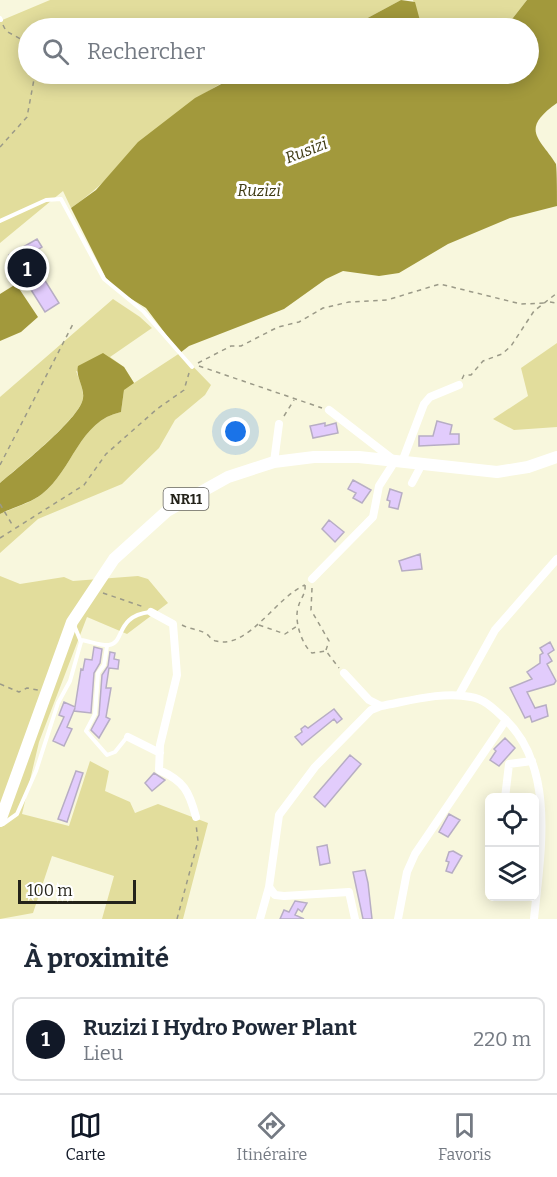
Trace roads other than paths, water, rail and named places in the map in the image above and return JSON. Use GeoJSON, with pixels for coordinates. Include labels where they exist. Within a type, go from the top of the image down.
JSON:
{"type":"FeatureCollection","features":[{"type":"Feature","properties":{"kind":"highway","name":"NR11"},"geometry":{"type":"LineString","coordinates":[[0,821],[72,622],[114,559],[167,511],[228,477],[274,462],[325,457],[398,461],[497,472],[528,467],[557,457]]}},
{"type":"Feature","properties":{"kind":"street"},"geometry":{"type":"LineString","coordinates":[[312,579],[373,517],[380,486],[398,461],[424,404],[430,397],[459,386]]}},
{"type":"Feature","properties":{"kind":"street"},"geometry":{"type":"LineString","coordinates":[[329,410],[398,461]]}},
{"type":"Feature","properties":{"kind":"street"},"geometry":{"type":"LineString","coordinates":[[274,462],[279,424]]}},
{"type":"Feature","properties":{"kind":"street"},"geometry":{"type":"LineString","coordinates":[[412,483],[422,464]]}},
{"type":"Feature","properties":{"kind":"street"},"geometry":{"type":"LineString","coordinates":[[459,695],[495,630],[557,559]]}},
{"type":"Feature","properties":{"kind":"street"},"geometry":{"type":"LineString","coordinates":[[151,612],[173,624],[177,675],[160,753],[159,770],[178,778],[190,796],[196,818]]}},
{"type":"Feature","properties":{"kind":"street"},"geometry":{"type":"LineString","coordinates":[[344,673],[369,700],[381,706]]}},
{"type":"Feature","properties":{"kind":"street"},"geometry":{"type":"LineString","coordinates":[[261,919],[279,815],[292,795],[330,751],[360,719],[381,706],[459,695],[474,697],[493,707],[516,729],[532,761],[542,817],[534,919]]}},
{"type":"Feature","properties":{"kind":"street"},"geometry":{"type":"LineString","coordinates":[[398,919],[407,872],[415,854],[506,720]]}},
{"type":"Feature","properties":{"kind":"street"},"geometry":{"type":"LineString","coordinates":[[128,736],[160,753]]}},
{"type":"Feature","properties":{"kind":"street"},"geometry":{"type":"LineString","coordinates":[[506,793],[509,764],[532,761]]}},
{"type":"Feature","properties":{"kind":"street"},"geometry":{"type":"LineString","coordinates":[[268,887],[275,895],[284,896],[350,892],[355,919]]}},
{"type":"Feature","properties":{"kind":"lane"},"geometry":{"type":"LineString","coordinates":[[0,220],[46,200],[61,199],[104,279],[143,311],[194,366]]}},
{"type":"Feature","properties":{"kind":"lane"},"geometry":{"type":"LineString","coordinates":[[81,640],[107,646],[114,643],[126,621],[135,614],[151,612]]}},
{"type":"Feature","properties":{"kind":"lane"},"geometry":{"type":"LineString","coordinates":[[0,826],[17,814],[36,771],[49,727],[70,681],[81,640],[72,622]]}},
{"type":"Feature","properties":{"kind":"lane"},"geometry":{"type":"LineString","coordinates":[[107,646],[104,666],[98,673],[95,714],[86,731],[107,755],[115,752],[128,736]]}},
{"type":"Feature","properties":{"kind":"water"},"geometry":{"type":"Polygon","coordinates":[[[401,0],[415,2],[419,18],[368,18],[401,0]]]}},
{"type":"Feature","properties":{"kind":"water","name":"Ruzizi"},"geometry":{"type":"Polygon","coordinates":[[[527,0],[557,0],[557,103],[539,120],[536,134],[556,164],[557,206],[510,218],[448,244],[399,273],[379,276],[343,271],[326,279],[284,309],[189,346],[180,353],[146,308],[120,292],[106,278],[71,208],[96,190],[138,142],[195,98],[221,84],[539,84],[539,18],[513,18],[527,0]]]}},
{"type":"Feature","properties":{"kind":"water"},"geometry":{"type":"Polygon","coordinates":[[[16,284],[38,317],[21,332],[0,341],[0,294],[16,284]]]}},
{"type":"Feature","properties":{"kind":"water"},"geometry":{"type":"Polygon","coordinates":[[[103,353],[124,367],[134,383],[124,390],[121,412],[95,425],[77,447],[53,484],[42,494],[0,514],[0,483],[45,444],[77,411],[83,398],[78,366],[103,353]]]}},
{"type":"Feature","properties":{"kind":"place","name":"Ruzizi I Hydro Power Plant"},"geometry":{"type":"Point","coordinates":[27,268]}},
{"type":"Feature","properties":{"kind":"water label","name":"Rusizi"},"geometry":{"type":"Point","coordinates":[306,150]}}]}
